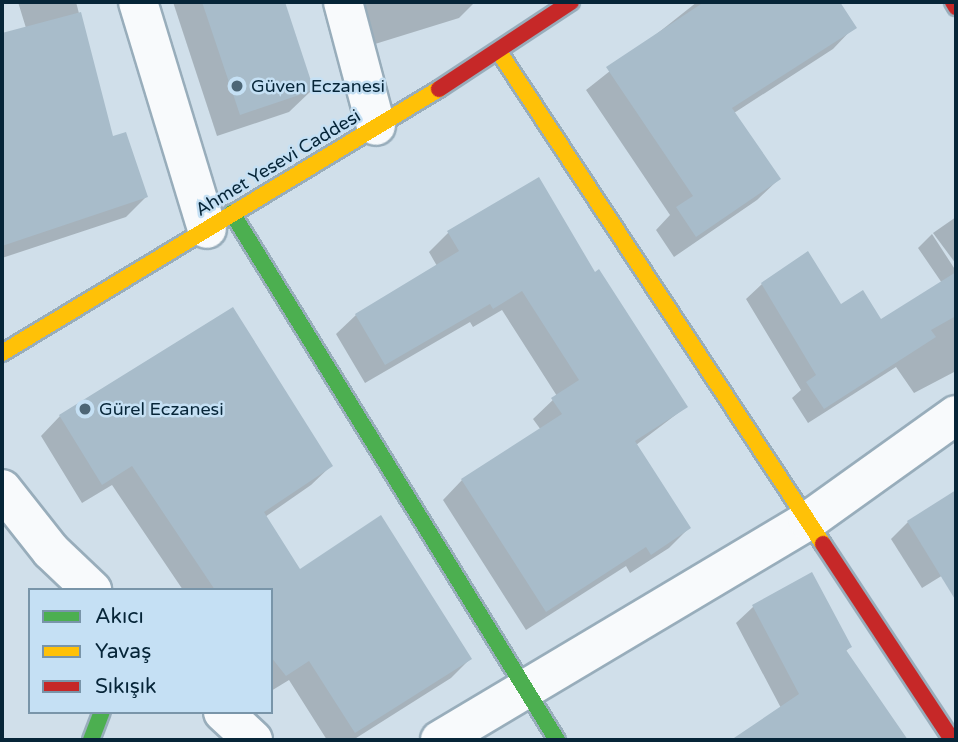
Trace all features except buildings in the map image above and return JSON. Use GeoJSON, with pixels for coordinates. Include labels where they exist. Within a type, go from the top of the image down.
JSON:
{"type":"FeatureCollection","features":[{"type":"Feature","properties":{"kind":"street"},"geometry":{"type":"LineString","coordinates":[[138,2],[220,221],[557,740]]}},
{"type":"Feature","properties":{"kind":"street"},"geometry":{"type":"LineString","coordinates":[[343,2],[376,126]]}},
{"type":"Feature","properties":{"kind":"street","name":"Ahmet Yesevi Caddesi"},"geometry":{"type":"LineString","coordinates":[[2,353],[499,52],[571,2]]}},
{"type":"Feature","properties":{"kind":"street"},"geometry":{"type":"LineString","coordinates":[[953,2],[956,7]]}},
{"type":"Feature","properties":{"kind":"street"},"geometry":{"type":"LineString","coordinates":[[499,52],[952,740]]}},
{"type":"Feature","properties":{"kind":"street"},"geometry":{"type":"LineString","coordinates":[[440,740],[525,693],[808,521],[956,415]]}},
{"type":"Feature","properties":{"kind":"street"},"geometry":{"type":"LineString","coordinates":[[2,489],[51,551],[90,588]]}},
{"type":"Feature","properties":{"kind":"street"},"geometry":{"type":"LineString","coordinates":[[92,740],[101,714]]}},
{"type":"Feature","properties":{"kind":"street"},"geometry":{"type":"LineString","coordinates":[[225,714],[253,740]]}},
{"type":"Feature","properties":{"kind":"traffic: fast"},"geometry":{"type":"LineString","coordinates":[[232,213],[557,740]]}},
{"type":"Feature","properties":{"kind":"traffic: fast"},"geometry":{"type":"LineString","coordinates":[[91,740],[101,714]]}},
{"type":"Feature","properties":{"kind":"traffic: slow"},"geometry":{"type":"LineString","coordinates":[[499,52],[823,544]]}},
{"type":"Feature","properties":{"kind":"traffic: slow"},"geometry":{"type":"LineString","coordinates":[[2,353],[439,89]]}},
{"type":"Feature","properties":{"kind":"traffic: jam"},"geometry":{"type":"LineString","coordinates":[[439,89],[571,2]]}},
{"type":"Feature","properties":{"kind":"traffic: jam"},"geometry":{"type":"LineString","coordinates":[[953,2],[956,7]]}},
{"type":"Feature","properties":{"kind":"traffic: jam"},"geometry":{"type":"LineString","coordinates":[[823,544],[952,740]]}},
{"type":"Feature","properties":{"kind":"place","name":"Güven Eczanesi"},"geometry":{"type":"Point","coordinates":[237,86]}},
{"type":"Feature","properties":{"kind":"place","name":"Gürel Eczanesi"},"geometry":{"type":"Point","coordinates":[85,409]}}]}
